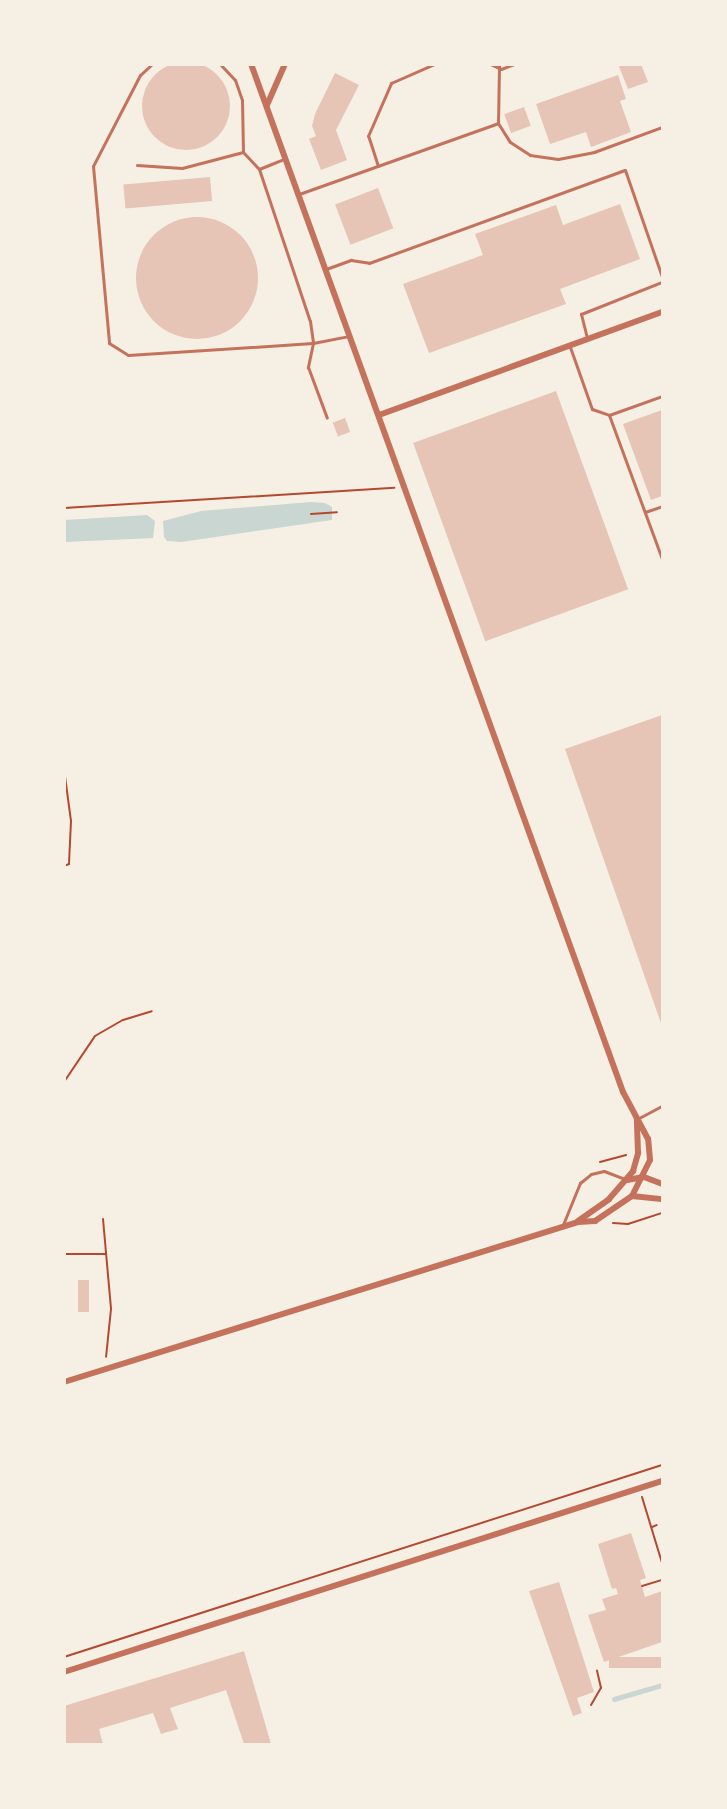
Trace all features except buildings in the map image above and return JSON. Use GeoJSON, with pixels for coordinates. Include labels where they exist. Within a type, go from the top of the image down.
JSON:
{"type":"FeatureCollection","features":[{"type":"Feature","properties":{"kind":"street"},"geometry":{"type":"LineString","coordinates":[[64,1382],[578,1222],[595,1221],[632,1196],[644,1177],[650,1149],[604,1040],[251,64]]}},
{"type":"Feature","properties":{"kind":"street"},"geometry":{"type":"LineString","coordinates":[[267,105],[285,64]]}},
{"type":"Feature","properties":{"kind":"street"},"geometry":{"type":"LineString","coordinates":[[379,416],[663,312]]}},
{"type":"Feature","properties":{"kind":"street"},"geometry":{"type":"LineString","coordinates":[[578,1222],[609,1199],[627,1180],[638,1153],[637,1119]]}},
{"type":"Feature","properties":{"kind":"street"},"geometry":{"type":"LineString","coordinates":[[627,1180],[644,1177],[663,1184]]}},
{"type":"Feature","properties":{"kind":"street"},"geometry":{"type":"LineString","coordinates":[[632,1196],[663,1199]]}},
{"type":"Feature","properties":{"kind":"street"},"geometry":{"type":"LineString","coordinates":[[64,1672],[663,1481]]}},
{"type":"Feature","properties":{"kind":"lane"},"geometry":{"type":"LineString","coordinates":[[152,64],[141,75],[93,166],[109,343],[128,355],[313,343],[350,335]]}},
{"type":"Feature","properties":{"kind":"lane"},"geometry":{"type":"LineString","coordinates":[[220,64],[235,80],[242,100],[243,152],[259,169],[310,321],[313,343],[308,367],[327,418]]}},
{"type":"Feature","properties":{"kind":"lane"},"geometry":{"type":"LineString","coordinates":[[420,64],[422,69]]}},
{"type":"Feature","properties":{"kind":"lane"},"geometry":{"type":"LineString","coordinates":[[378,166],[368,136],[392,83],[434,64]]}},
{"type":"Feature","properties":{"kind":"lane"},"geometry":{"type":"LineString","coordinates":[[490,64],[501,69],[514,64]]}},
{"type":"Feature","properties":{"kind":"lane"},"geometry":{"type":"LineString","coordinates":[[499,64],[501,69],[498,123],[510,142],[530,155],[558,159],[594,152],[663,127]]}},
{"type":"Feature","properties":{"kind":"lane"},"geometry":{"type":"LineString","coordinates":[[299,194],[498,123]]}},
{"type":"Feature","properties":{"kind":"lane"},"geometry":{"type":"LineString","coordinates":[[137,165],[182,168],[243,152]]}},
{"type":"Feature","properties":{"kind":"lane"},"geometry":{"type":"LineString","coordinates":[[259,169],[286,158]]}},
{"type":"Feature","properties":{"kind":"lane"},"geometry":{"type":"LineString","coordinates":[[326,269],[351,260],[369,262],[625,170],[663,277]]}},
{"type":"Feature","properties":{"kind":"lane"},"geometry":{"type":"LineString","coordinates":[[587,339],[581,314],[663,282]]}},
{"type":"Feature","properties":{"kind":"lane"},"geometry":{"type":"LineString","coordinates":[[570,346],[592,409],[609,415],[663,396]]}},
{"type":"Feature","properties":{"kind":"lane"},"geometry":{"type":"LineString","coordinates":[[609,415],[663,559]]}},
{"type":"Feature","properties":{"kind":"lane"},"geometry":{"type":"LineString","coordinates":[[645,512],[663,506]]}},
{"type":"Feature","properties":{"kind":"lane"},"geometry":{"type":"LineString","coordinates":[[637,1119],[663,1106]]}},
{"type":"Feature","properties":{"kind":"lane"},"geometry":{"type":"LineString","coordinates":[[562,1227],[580,1183],[591,1174],[604,1171],[627,1180]]}},
{"type":"Feature","properties":{"kind":"path"},"geometry":{"type":"LineString","coordinates":[[64,508],[404,487]]}},
{"type":"Feature","properties":{"kind":"path"},"geometry":{"type":"LineString","coordinates":[[311,514],[337,512]]}},
{"type":"Feature","properties":{"kind":"path"},"geometry":{"type":"LineString","coordinates":[[64,769],[71,821],[69,864],[64,866]]}},
{"type":"Feature","properties":{"kind":"path"},"geometry":{"type":"LineString","coordinates":[[64,1082],[95,1036],[123,1020],[152,1011]]}},
{"type":"Feature","properties":{"kind":"path"},"geometry":{"type":"LineString","coordinates":[[595,1221],[628,1224],[663,1213]]}},
{"type":"Feature","properties":{"kind":"path"},"geometry":{"type":"LineString","coordinates":[[103,1219],[111,1309],[106,1369]]}},
{"type":"Feature","properties":{"kind":"path"},"geometry":{"type":"LineString","coordinates":[[64,1254],[106,1254]]}},
{"type":"Feature","properties":{"kind":"path"},"geometry":{"type":"LineString","coordinates":[[64,1657],[663,1465]]}},
{"type":"Feature","properties":{"kind":"path"},"geometry":{"type":"LineString","coordinates":[[636,1474],[663,1563]]}},
{"type":"Feature","properties":{"kind":"path"},"geometry":{"type":"LineString","coordinates":[[652,1527],[657,1525]]}},
{"type":"Feature","properties":{"kind":"path"},"geometry":{"type":"LineString","coordinates":[[642,1587],[663,1580]]}},
{"type":"Feature","properties":{"kind":"path"},"geometry":{"type":"LineString","coordinates":[[591,1705],[601,1688],[597,1670]]}},
{"type":"Feature","properties":{"kind":"shaded area"},"geometry":{"type":"Polygon","coordinates":[[[311,502],[325,503],[332,507],[332,520],[181,542],[167,541],[164,537],[163,521],[201,511],[311,502]]]}},
{"type":"Feature","properties":{"kind":"shaded area"},"geometry":{"type":"Polygon","coordinates":[[[147,515],[155,521],[153,538],[65,542],[65,520],[147,515]]]}},
{"type":"Feature","properties":{"kind":"waterway"},"geometry":{"type":"LineString","coordinates":[[614,1699],[662,1685]]}}]}
